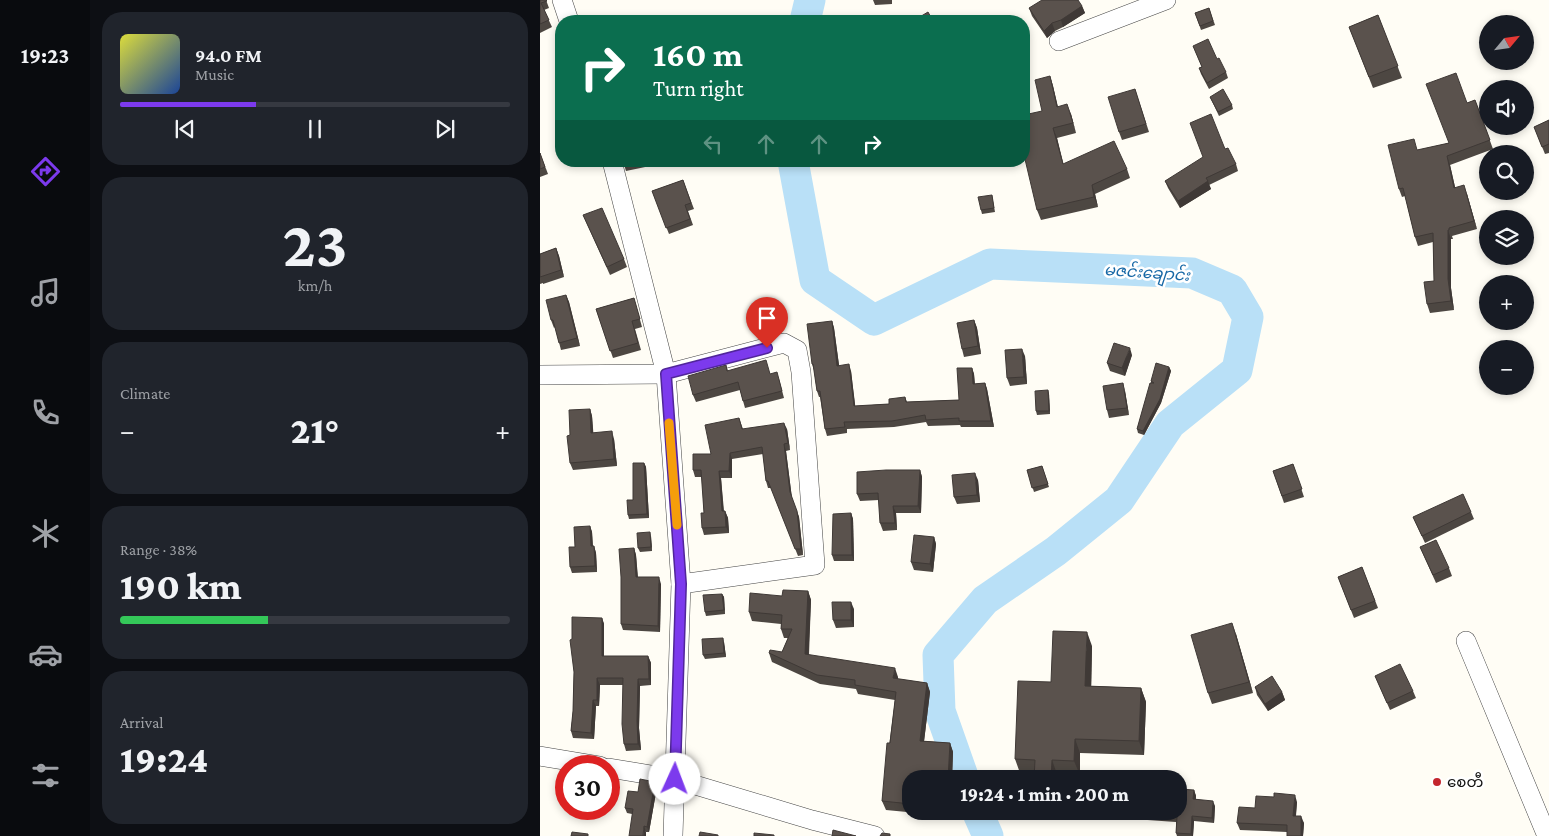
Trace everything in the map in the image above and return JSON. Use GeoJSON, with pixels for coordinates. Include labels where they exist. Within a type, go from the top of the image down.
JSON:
{"type":"FeatureCollection","features":[{"type":"Feature","properties":{"kind":"street"},"geometry":{"type":"LineString","coordinates":[[562,0],[567,15]]}},
{"type":"Feature","properties":{"kind":"street"},"geometry":{"type":"LineString","coordinates":[[1060,41],[1166,0]]}},
{"type":"Feature","properties":{"kind":"street"},"geometry":{"type":"LineString","coordinates":[[614,167],[666,374],[681,584],[673,836]]}},
{"type":"Feature","properties":{"kind":"street"},"geometry":{"type":"LineString","coordinates":[[540,376],[666,374],[784,343],[797,350],[801,372],[815,565],[681,584]]}},
{"type":"Feature","properties":{"kind":"street"},"geometry":{"type":"LineString","coordinates":[[1466,641],[1547,836]]}},
{"type":"Feature","properties":{"kind":"street"},"geometry":{"type":"LineString","coordinates":[[540,756],[555,758]]}},
{"type":"Feature","properties":{"kind":"street"},"geometry":{"type":"LineString","coordinates":[[620,770],[675,779],[811,828],[875,836]]}},
{"type":"Feature","properties":{"kind":"building"},"geometry":{"type":"Polygon","coordinates":[[[540,0],[547,1],[541,3],[549,20],[540,24],[540,0]]]}},
{"type":"Feature","properties":{"kind":"building"},"geometry":{"type":"Polygon","coordinates":[[[1042,0],[1078,0],[1082,6],[1061,20],[1052,23],[1044,31],[1029,8],[1042,0]]]}},
{"type":"Feature","properties":{"kind":"building"},"geometry":{"type":"Polygon","coordinates":[[[1209,8],[1213,21],[1200,26],[1195,13],[1209,8]]]}},
{"type":"Feature","properties":{"kind":"building"},"geometry":{"type":"Polygon","coordinates":[[[1378,15],[1398,66],[1369,77],[1349,27],[1378,15]]]}},
{"type":"Feature","properties":{"kind":"building"},"geometry":{"type":"Polygon","coordinates":[[[1208,39],[1217,59],[1219,58],[1226,72],[1207,83],[1199,68],[1202,67],[1193,46],[1208,39]]]}},
{"type":"Feature","properties":{"kind":"building"},"geometry":{"type":"Polygon","coordinates":[[[1456,73],[1467,103],[1475,100],[1479,111],[1479,135],[1488,135],[1490,140],[1447,156],[1454,188],[1464,185],[1474,221],[1449,228],[1448,230],[1448,279],[1451,301],[1427,304],[1424,282],[1434,281],[1433,233],[1415,237],[1403,188],[1399,189],[1388,145],[1414,139],[1417,150],[1449,143],[1426,84],[1456,73]]]}},
{"type":"Feature","properties":{"kind":"building"},"geometry":{"type":"Polygon","coordinates":[[[1050,76],[1057,107],[1067,104],[1073,123],[1053,128],[1063,164],[1114,141],[1127,169],[1092,185],[1094,197],[1037,210],[1027,167],[1030,167],[1030,114],[1042,111],[1035,80],[1050,76]]]}},
{"type":"Feature","properties":{"kind":"building"},"geometry":{"type":"Polygon","coordinates":[[[1135,89],[1146,124],[1119,132],[1108,97],[1135,89]]]}},
{"type":"Feature","properties":{"kind":"building"},"geometry":{"type":"Polygon","coordinates":[[[1223,89],[1232,105],[1218,112],[1210,97],[1223,89]]]}},
{"type":"Feature","properties":{"kind":"building"},"geometry":{"type":"Polygon","coordinates":[[[1211,114],[1225,149],[1228,148],[1236,164],[1206,178],[1208,181],[1178,201],[1165,181],[1203,157],[1190,123],[1211,114]]]}},
{"type":"Feature","properties":{"kind":"building"},"geometry":{"type":"Polygon","coordinates":[[[1549,120],[1549,144],[1542,147],[1534,127],[1549,120]]]}},
{"type":"Feature","properties":{"kind":"building"},"geometry":{"type":"Polygon","coordinates":[[[540,153],[545,167],[540,169],[540,153]]]}},
{"type":"Feature","properties":{"kind":"building"},"geometry":{"type":"Polygon","coordinates":[[[683,180],[691,203],[685,205],[690,219],[666,228],[652,191],[683,180]]]}},
{"type":"Feature","properties":{"kind":"building"},"geometry":{"type":"Polygon","coordinates":[[[992,195],[994,208],[981,210],[978,197],[992,195]]]}},
{"type":"Feature","properties":{"kind":"building"},"geometry":{"type":"Polygon","coordinates":[[[602,208],[624,259],[607,267],[583,215],[602,208]]]}},
{"type":"Feature","properties":{"kind":"building"},"geometry":{"type":"Polygon","coordinates":[[[556,248],[561,270],[540,277],[540,254],[556,248]]]}},
{"type":"Feature","properties":{"kind":"building"},"geometry":{"type":"Polygon","coordinates":[[[566,295],[577,338],[559,343],[546,300],[566,295]]]}},
{"type":"Feature","properties":{"kind":"building"},"geometry":{"type":"Polygon","coordinates":[[[634,298],[640,319],[632,321],[638,343],[610,351],[596,309],[634,298]]]}},
{"type":"Feature","properties":{"kind":"building"},"geometry":{"type":"Polygon","coordinates":[[[974,320],[978,346],[962,349],[957,323],[974,320]]]}},
{"type":"Feature","properties":{"kind":"building"},"geometry":{"type":"Polygon","coordinates":[[[832,321],[837,366],[849,364],[854,406],[889,404],[889,399],[905,397],[906,402],[959,400],[957,368],[972,368],[973,384],[985,383],[991,421],[959,421],[959,418],[926,420],[925,415],[892,421],[844,422],[845,427],[825,429],[820,391],[817,391],[812,364],[807,324],[832,321]]]}},
{"type":"Feature","properties":{"kind":"building"},"geometry":{"type":"Polygon","coordinates":[[[1114,343],[1130,348],[1122,368],[1107,363],[1114,343]]]}},
{"type":"Feature","properties":{"kind":"building"},"geometry":{"type":"Polygon","coordinates":[[[1022,349],[1024,377],[1007,378],[1005,350],[1022,349]]]}},
{"type":"Feature","properties":{"kind":"building"},"geometry":{"type":"Polygon","coordinates":[[[766,360],[770,374],[777,372],[782,391],[743,401],[738,382],[693,395],[688,376],[726,365],[727,371],[766,360]]]}},
{"type":"Feature","properties":{"kind":"building"},"geometry":{"type":"Polygon","coordinates":[[[1156,363],[1169,367],[1160,399],[1143,431],[1137,429],[1150,383],[1154,383],[1151,381],[1156,363]]]}},
{"type":"Feature","properties":{"kind":"building"},"geometry":{"type":"Polygon","coordinates":[[[1123,383],[1127,408],[1107,410],[1103,386],[1123,383]]]}},
{"type":"Feature","properties":{"kind":"building"},"geometry":{"type":"Polygon","coordinates":[[[1048,390],[1049,411],[1036,411],[1035,391],[1048,390]]]}},
{"type":"Feature","properties":{"kind":"building"},"geometry":{"type":"Polygon","coordinates":[[[590,409],[591,433],[612,431],[614,459],[570,463],[567,436],[570,435],[569,410],[590,409]]]}},
{"type":"Feature","properties":{"kind":"building"},"geometry":{"type":"Polygon","coordinates":[[[739,418],[742,429],[784,423],[788,443],[784,444],[790,492],[797,511],[801,549],[795,549],[768,481],[766,481],[762,447],[730,453],[729,471],[719,471],[722,511],[725,511],[726,527],[702,528],[701,513],[704,513],[701,470],[693,470],[693,454],[711,454],[705,425],[739,418]]]}},
{"type":"Feature","properties":{"kind":"building"},"geometry":{"type":"Polygon","coordinates":[[[633,463],[644,463],[647,514],[628,515],[627,500],[633,500],[633,463]]]}},
{"type":"Feature","properties":{"kind":"building"},"geometry":{"type":"Polygon","coordinates":[[[1293,464],[1302,489],[1282,496],[1273,471],[1293,464]]]}},
{"type":"Feature","properties":{"kind":"building"},"geometry":{"type":"Polygon","coordinates":[[[1042,466],[1048,484],[1032,488],[1027,470],[1042,466]]]}},
{"type":"Feature","properties":{"kind":"building"},"geometry":{"type":"Polygon","coordinates":[[[920,470],[918,506],[893,506],[895,523],[880,523],[878,493],[857,494],[857,472],[920,470]]]}},
{"type":"Feature","properties":{"kind":"building"},"geometry":{"type":"Polygon","coordinates":[[[975,473],[977,495],[954,497],[952,475],[975,473]]]}},
{"type":"Feature","properties":{"kind":"building"},"geometry":{"type":"Polygon","coordinates":[[[1463,494],[1471,512],[1422,536],[1413,517],[1463,494]]]}},
{"type":"Feature","properties":{"kind":"building"},"geometry":{"type":"Polygon","coordinates":[[[851,513],[852,555],[832,555],[833,514],[851,513]]]}},
{"type":"Feature","properties":{"kind":"building"},"geometry":{"type":"Polygon","coordinates":[[[590,526],[595,566],[570,567],[569,547],[575,547],[574,527],[590,526]]]}},
{"type":"Feature","properties":{"kind":"building"},"geometry":{"type":"Polygon","coordinates":[[[650,532],[651,547],[638,548],[637,533],[650,532]]]}},
{"type":"Feature","properties":{"kind":"building"},"geometry":{"type":"Polygon","coordinates":[[[914,535],[934,537],[930,564],[911,562],[914,535]]]}},
{"type":"Feature","properties":{"kind":"building"},"geometry":{"type":"Polygon","coordinates":[[[1436,540],[1449,568],[1433,575],[1420,547],[1436,540]]]}},
{"type":"Feature","properties":{"kind":"building"},"geometry":{"type":"Polygon","coordinates":[[[634,548],[636,577],[659,577],[658,626],[621,624],[619,549],[634,548]]]}},
{"type":"Feature","properties":{"kind":"building"},"geometry":{"type":"Polygon","coordinates":[[[1362,567],[1375,601],[1351,610],[1338,577],[1362,567]]]}},
{"type":"Feature","properties":{"kind":"building"},"geometry":{"type":"Polygon","coordinates":[[[783,590],[808,591],[805,654],[895,668],[893,678],[927,683],[920,741],[950,743],[948,770],[902,770],[902,803],[882,801],[887,743],[890,743],[896,692],[855,685],[855,680],[817,675],[769,653],[770,650],[782,652],[792,629],[781,629],[782,615],[749,612],[750,593],[782,596],[783,590]]]}},
{"type":"Feature","properties":{"kind":"building"},"geometry":{"type":"Polygon","coordinates":[[[722,594],[724,610],[705,612],[703,595],[722,594]]]}},
{"type":"Feature","properties":{"kind":"building"},"geometry":{"type":"Polygon","coordinates":[[[832,602],[851,602],[851,620],[833,620],[832,602]]]}},
{"type":"Feature","properties":{"kind":"building"},"geometry":{"type":"Polygon","coordinates":[[[572,617],[602,618],[602,656],[648,656],[649,679],[638,679],[638,744],[624,744],[622,724],[623,678],[597,678],[597,700],[593,700],[591,733],[571,731],[574,672],[570,640],[572,639],[572,617]]]}},
{"type":"Feature","properties":{"kind":"building"},"geometry":{"type":"Polygon","coordinates":[[[1232,623],[1249,682],[1208,693],[1191,635],[1232,623]]]}},
{"type":"Feature","properties":{"kind":"building"},"geometry":{"type":"Polygon","coordinates":[[[1053,631],[1087,632],[1085,686],[1141,688],[1139,741],[1075,739],[1074,761],[1052,760],[1051,770],[1034,770],[1035,760],[1015,759],[1018,681],[1051,682],[1053,631]]]}},
{"type":"Feature","properties":{"kind":"building"},"geometry":{"type":"Polygon","coordinates":[[[723,638],[724,653],[703,655],[702,639],[723,638]]]}},
{"type":"Feature","properties":{"kind":"building"},"geometry":{"type":"Polygon","coordinates":[[[1400,664],[1413,691],[1387,703],[1375,676],[1400,664]]]}},
{"type":"Feature","properties":{"kind":"building"},"geometry":{"type":"Polygon","coordinates":[[[1272,676],[1282,692],[1265,704],[1255,687],[1272,676]]]}},
{"type":"Feature","properties":{"kind":"building"},"geometry":{"type":"Polygon","coordinates":[[[640,779],[655,782],[647,827],[644,826],[643,836],[629,836],[633,809],[625,808],[628,791],[638,792],[640,779]]]}},
{"type":"Feature","properties":{"kind":"building"},"geometry":{"type":"Polygon","coordinates":[[[1187,790],[1194,790],[1193,799],[1213,801],[1212,818],[1192,816],[1191,834],[1176,833],[1177,820],[1187,820],[1187,790]]]}},
{"type":"Feature","properties":{"kind":"building"},"geometry":{"type":"Polygon","coordinates":[[[1274,793],[1295,795],[1293,816],[1301,816],[1301,836],[1287,836],[1287,825],[1237,823],[1239,807],[1255,808],[1256,796],[1274,797],[1274,793]]]}},
{"type":"Feature","properties":{"kind":"building"},"geometry":{"type":"Polygon","coordinates":[[[833,830],[856,836],[832,836],[833,830]]]}},
{"type":"Feature","properties":{"kind":"building"},"geometry":{"type":"Polygon","coordinates":[[[572,832],[588,834],[588,836],[571,836],[572,832]]]}},
{"type":"Feature","properties":{"kind":"building"},"geometry":{"type":"Polygon","coordinates":[[[700,832],[718,835],[718,836],[699,836],[700,832]]]}},
{"type":"Feature","properties":{"kind":"building"},"geometry":{"type":"Polygon","coordinates":[[[754,833],[774,835],[774,836],[754,836],[754,833]]]}},
{"type":"Feature","properties":{"kind":"building"},"geometry":{"type":"Polygon","coordinates":[[[882,833],[890,834],[890,836],[880,836],[882,833]]]}},
{"type":"Feature","properties":{"kind":"waterway","name":"မဇင်းချောင်း"},"geometry":{"type":"LineString","coordinates":[[806,15],[810,0]]}},
{"type":"Feature","properties":{"kind":"waterway","name":"မဇင်းချောင်း"},"geometry":{"type":"LineString","coordinates":[[794,167],[815,280],[874,320],[990,264],[1192,273],[1232,290],[1248,317],[1237,370],[1170,424],[1119,500],[1056,551],[985,600],[938,655],[940,711],[961,770]]}},
{"type":"Feature","properties":{"kind":"waterway","name":"မဇင်းချောင်း"},"geometry":{"type":"LineString","coordinates":[[981,820],[988,836]]}},
{"type":"Feature","properties":{"kind":"slow traffic"},"geometry":{"type":"LineString","coordinates":[[669,423],[677,525]]}},
{"type":"Feature","properties":{"kind":"place","name":"စေတီ"},"geometry":{"type":"Point","coordinates":[1437,782]}},
{"type":"Feature","properties":{"kind":"route"},"geometry":{"type":"LineString","coordinates":[[675,779],[681,584],[666,374],[767,348]]}}]}
